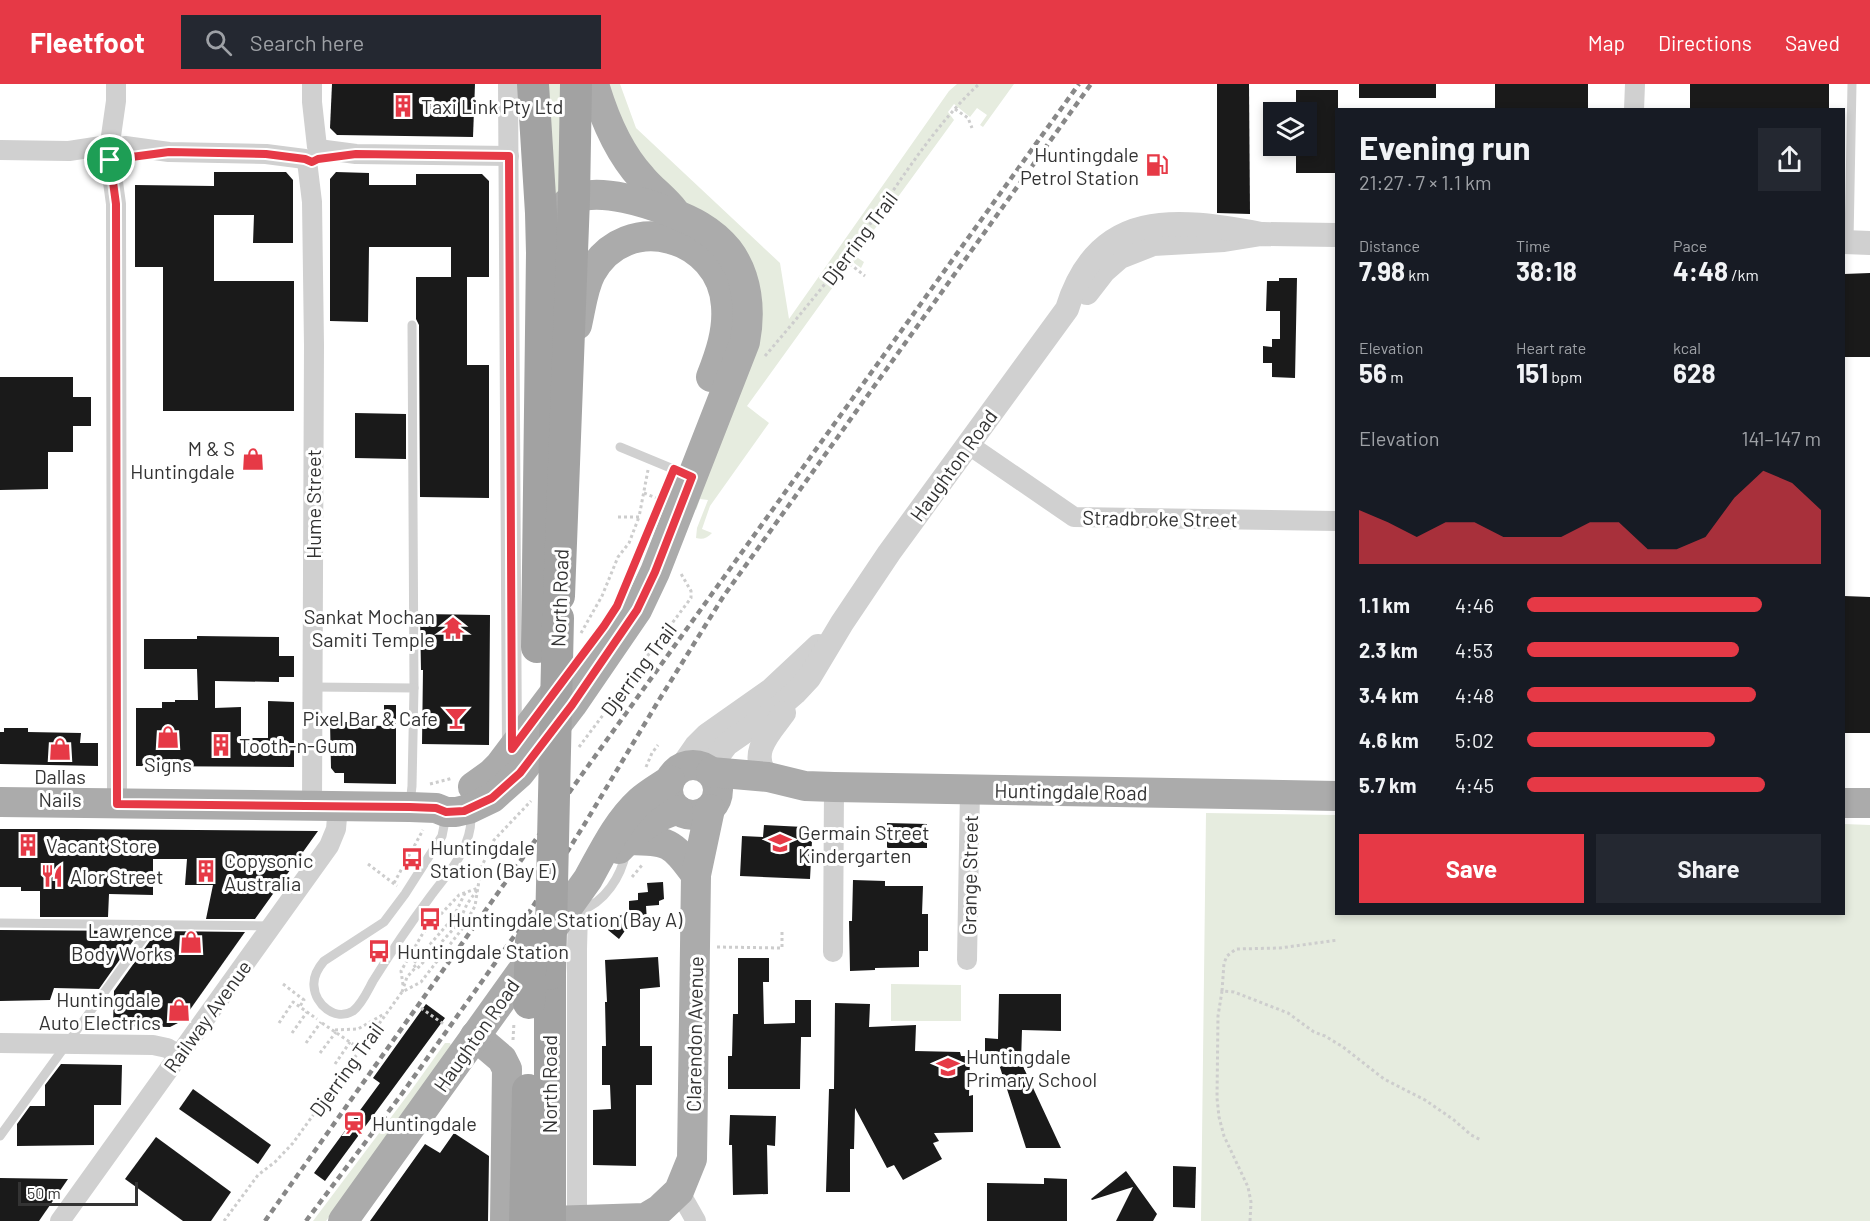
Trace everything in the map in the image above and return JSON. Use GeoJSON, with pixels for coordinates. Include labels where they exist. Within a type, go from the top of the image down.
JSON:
{"type":"FeatureCollection","features":[{"type":"Feature","properties":{"kind":"highway","name":"North Road"},"geometry":{"type":"LineString","coordinates":[[525,1221],[542,270],[542,213],[533,84]]}},
{"type":"Feature","properties":{"kind":"highway","name":"North Road"},"geometry":{"type":"LineString","coordinates":[[559,1220],[549,1177],[550,974],[558,618],[574,199],[576,84]]}},
{"type":"Feature","properties":{"kind":"main road"},"geometry":{"type":"LineString","coordinates":[[594,84],[604,118],[630,162],[640,177],[669,204],[676,214]]}},
{"type":"Feature","properties":{"kind":"main road"},"geometry":{"type":"LineString","coordinates":[[0,802],[325,805],[442,803],[492,798],[520,773],[572,705],[637,610],[655,572],[672,468],[745,342],[748,325],[748,303],[744,284],[728,251],[701,226],[676,214],[616,196],[588,195],[574,199],[562,209],[558,237],[542,270]]}},
{"type":"Feature","properties":{"kind":"main road"},"geometry":{"type":"LineString","coordinates":[[442,803],[483,781],[500,765],[617,606],[657,498],[721,353],[726,329],[726,305],[717,272],[704,257],[686,244],[663,237],[635,238],[611,249],[589,277],[568,363]]}},
{"type":"Feature","properties":{"kind":"main road"},"geometry":{"type":"LineString","coordinates":[[688,766],[697,766],[712,787],[700,814],[692,815],[679,811],[669,798],[668,790],[675,775],[688,766]]}},
{"type":"Feature","properties":{"kind":"main road","name":"Haughton Road"},"geometry":{"type":"LineString","coordinates":[[343,1221],[475,1036],[570,913],[610,839],[624,819],[639,802],[675,775]]}},
{"type":"Feature","properties":{"kind":"main road","name":"Huntingdale Road"},"geometry":{"type":"LineString","coordinates":[[712,787],[768,777],[820,787]]}},
{"type":"Feature","properties":{"kind":"main road","name":"Huntingdale Road"},"geometry":{"type":"LineString","coordinates":[[712,787],[741,793],[820,787],[1335,796]]}},
{"type":"Feature","properties":{"kind":"main road","name":"Clarendon Avenue"},"geometry":{"type":"LineString","coordinates":[[670,1207],[692,1159],[696,875],[712,787]]}},
{"type":"Feature","properties":{"kind":"main road"},"geometry":{"type":"LineString","coordinates":[[1845,803],[1870,803]]}},
{"type":"Feature","properties":{"kind":"main road","name":"Haughton Road"},"geometry":{"type":"LineString","coordinates":[[588,879],[644,826],[660,815],[679,811]]}},
{"type":"Feature","properties":{"kind":"main road","name":"Clarendon Avenue"},"geometry":{"type":"LineString","coordinates":[[679,811],[696,875]]}},
{"type":"Feature","properties":{"kind":"main road"},"geometry":{"type":"LineString","coordinates":[[627,840],[653,840],[669,844],[696,875]]}},
{"type":"Feature","properties":{"kind":"main road"},"geometry":{"type":"LineString","coordinates":[[475,1036],[502,1059],[507,1069],[505,1221]]}},
{"type":"Feature","properties":{"kind":"main road"},"geometry":{"type":"LineString","coordinates":[[559,1220],[645,1218],[670,1207]]}},
{"type":"Feature","properties":{"kind":"street"},"geometry":{"type":"LineString","coordinates":[[508,84],[512,749]]}},
{"type":"Feature","properties":{"kind":"street"},"geometry":{"type":"LineString","coordinates":[[1634,108],[1635,84]]}},
{"type":"Feature","properties":{"kind":"street"},"geometry":{"type":"LineString","coordinates":[[116,93],[117,804]]}},
{"type":"Feature","properties":{"kind":"street","name":"Hume Street"},"geometry":{"type":"LineString","coordinates":[[312,93],[313,687],[325,805]]}},
{"type":"Feature","properties":{"kind":"street"},"geometry":{"type":"LineString","coordinates":[[0,150],[509,156]]}},
{"type":"Feature","properties":{"kind":"street","name":"Haughton Road"},"geometry":{"type":"LineString","coordinates":[[712,787],[714,761],[727,744],[772,713],[804,684],[889,553],[1066,309],[1081,299],[1111,264],[1141,237],[1165,242],[1224,240],[1261,234],[1335,235]]}},
{"type":"Feature","properties":{"kind":"street"},"geometry":{"type":"LineString","coordinates":[[509,237],[542,270]]}},
{"type":"Feature","properties":{"kind":"street","name":"Stradbroke Street"},"geometry":{"type":"LineString","coordinates":[[969,445],[1074,517],[1335,521]]}},
{"type":"Feature","properties":{"kind":"street","name":"Haughton Road"},"geometry":{"type":"LineString","coordinates":[[675,775],[707,735],[771,690],[842,623]]}},
{"type":"Feature","properties":{"kind":"street"},"geometry":{"type":"LineString","coordinates":[[768,777],[760,763],[762,744],[804,684]]}},
{"type":"Feature","properties":{"kind":"street"},"geometry":{"type":"LineString","coordinates":[[820,787],[833,952]]}},
{"type":"Feature","properties":{"kind":"street","name":"Grange Street"},"geometry":{"type":"LineString","coordinates":[[967,960],[970,789]]}},
{"type":"Feature","properties":{"kind":"street","name":"Railway Avenue"},"geometry":{"type":"LineString","coordinates":[[60,1221],[329,846],[336,829],[325,805]]}},
{"type":"Feature","properties":{"kind":"street","name":"North Road"},"geometry":{"type":"LineString","coordinates":[[559,1220],[570,913]]}},
{"type":"Feature","properties":{"kind":"street"},"geometry":{"type":"LineString","coordinates":[[0,1043],[153,1045],[167,1048],[179,1055]]}},
{"type":"Feature","properties":{"kind":"street"},"geometry":{"type":"LineString","coordinates":[[670,1207],[696,1221]]}},
{"type":"Feature","properties":{"kind":"lane"},"geometry":{"type":"LineString","coordinates":[[1852,84],[1854,242]]}},
{"type":"Feature","properties":{"kind":"lane"},"geometry":{"type":"LineString","coordinates":[[412,325],[414,688],[412,786],[442,803],[471,815],[471,828],[461,854],[390,952],[358,1006],[348,1013],[341,1014],[327,1010],[315,994],[315,978],[319,968],[324,961],[384,922],[405,894],[442,836],[442,803]]}},
{"type":"Feature","properties":{"kind":"lane"},"geometry":{"type":"LineString","coordinates":[[620,447],[672,468]]}},
{"type":"Feature","properties":{"kind":"lane"},"geometry":{"type":"LineString","coordinates":[[313,687],[414,688]]}},
{"type":"Feature","properties":{"kind":"lane"},"geometry":{"type":"LineString","coordinates":[[570,913],[598,902],[615,881],[625,860],[627,840]]}},
{"type":"Feature","properties":{"kind":"lane"},"geometry":{"type":"LineString","coordinates":[[0,923],[272,926]]}},
{"type":"Feature","properties":{"kind":"lane"},"geometry":{"type":"LineString","coordinates":[[0,1136],[153,925]]}},
{"type":"Feature","properties":{"kind":"path","name":"Djerring Trail"},"geometry":{"type":"LineString","coordinates":[[760,362],[845,259],[932,138],[979,84]]}},
{"type":"Feature","properties":{"kind":"path"},"geometry":{"type":"LineString","coordinates":[[955,109],[968,118],[972,128]]}},
{"type":"Feature","properties":{"kind":"path"},"geometry":{"type":"LineString","coordinates":[[845,259],[865,276]]}},
{"type":"Feature","properties":{"kind":"path"},"geometry":{"type":"LineString","coordinates":[[618,517],[639,517],[657,498],[672,468]]}},
{"type":"Feature","properties":{"kind":"path","name":"Djerring Trail"},"geometry":{"type":"LineString","coordinates":[[576,750],[692,598],[680,567]]}},
{"type":"Feature","properties":{"kind":"path","name":"Djerring Trail"},"geometry":{"type":"LineString","coordinates":[[224,1221],[258,1175],[275,1162],[293,1143],[402,992],[421,982],[462,929],[476,906],[481,868],[494,840],[532,799]]}},
{"type":"Feature","properties":{"kind":"path"},"geometry":{"type":"LineString","coordinates":[[394,883],[442,803]]}},
{"type":"Feature","properties":{"kind":"path"},"geometry":{"type":"LineString","coordinates":[[403,856],[407,860]]}},
{"type":"Feature","properties":{"kind":"path"},"geometry":{"type":"LineString","coordinates":[[402,992],[401,971],[423,933],[459,895],[479,888]]}},
{"type":"Feature","properties":{"kind":"path"},"geometry":{"type":"LineString","coordinates":[[403,985],[416,967],[417,969],[458,924],[467,904],[479,888]]}},
{"type":"Feature","properties":{"kind":"path"},"geometry":{"type":"LineString","coordinates":[[416,967],[413,964],[453,918],[465,893]]}},
{"type":"Feature","properties":{"kind":"path"},"geometry":{"type":"LineString","coordinates":[[717,947],[782,948],[782,929]]}},
{"type":"Feature","properties":{"kind":"path"},"geometry":{"type":"LineString","coordinates":[[1250,1221],[1251,1202],[1248,1186],[1224,1136],[1217,1098],[1218,1016],[1224,963],[1227,956],[1236,949],[1280,948],[1338,940]]}},
{"type":"Feature","properties":{"kind":"path"},"geometry":{"type":"LineString","coordinates":[[283,984],[304,1000],[299,1007]]}},
{"type":"Feature","properties":{"kind":"path"},"geometry":{"type":"LineString","coordinates":[[1222,991],[1234,993],[1288,1013],[1314,1032],[1343,1047],[1384,1079],[1425,1100],[1481,1140]]}},
{"type":"Feature","properties":{"kind":"path"},"geometry":{"type":"LineString","coordinates":[[279,1023],[293,1002],[360,1049]]}},
{"type":"Feature","properties":{"kind":"path"},"geometry":{"type":"LineString","coordinates":[[421,1008],[446,1025]]}},
{"type":"Feature","properties":{"kind":"path"},"geometry":{"type":"LineString","coordinates":[[292,1033],[307,1012]]}},
{"type":"Feature","properties":{"kind":"path"},"geometry":{"type":"LineString","coordinates":[[334,1031],[357,1029],[386,1013]]}},
{"type":"Feature","properties":{"kind":"path"},"geometry":{"type":"LineString","coordinates":[[306,1043],[321,1022]]}},
{"type":"Feature","properties":{"kind":"path"},"geometry":{"type":"LineString","coordinates":[[320,1053],[334,1031]]}},
{"type":"Feature","properties":{"kind":"path"},"geometry":{"type":"LineString","coordinates":[[335,1064],[350,1042]]}},
{"type":"Feature","properties":{"kind":"shaded area"},"geometry":{"type":"Polygon","coordinates":[[[541,84],[566,84],[567,179],[556,212],[541,84]]]}},
{"type":"Feature","properties":{"kind":"shaded area"},"geometry":{"type":"Polygon","coordinates":[[[603,84],[620,84],[636,128],[780,263],[789,319],[949,91],[957,84],[1014,84],[983,127],[980,125],[987,115],[977,108],[970,117],[954,104],[948,112],[954,120],[855,256],[864,262],[861,268],[843,255],[837,262],[848,266],[747,406],[769,423],[710,506],[702,529],[712,533],[703,539],[696,538],[697,528],[708,500],[700,499],[696,510],[692,507],[753,352],[642,167],[603,84]]]}},
{"type":"Feature","properties":{"kind":"shaded area"},"geometry":{"type":"Polygon","coordinates":[[[1206,813],[1335,815],[1335,915],[1845,915],[1845,824],[1870,825],[1870,1221],[1201,1221],[1206,813]]]}},
{"type":"Feature","properties":{"kind":"shaded area"},"geometry":{"type":"Polygon","coordinates":[[[891,984],[961,985],[961,1021],[891,1021],[891,984]]]}},
{"type":"Feature","properties":{"kind":"shaded area"},"geometry":{"type":"Polygon","coordinates":[[[445,1043],[450,1043],[451,1046],[326,1221],[313,1221],[410,1092],[445,1043]]]}},
{"type":"Feature","properties":{"kind":"building","name":"Taxi Link Pty Ltd"},"geometry":{"type":"Polygon","coordinates":[[[332,84],[475,84],[473,137],[337,135],[330,128],[332,84]]]}},
{"type":"Feature","properties":{"kind":"building"},"geometry":{"type":"Polygon","coordinates":[[[1217,84],[1249,84],[1250,214],[1217,213],[1217,84]]]}},
{"type":"Feature","properties":{"kind":"building"},"geometry":{"type":"Polygon","coordinates":[[[1359,84],[1436,84],[1436,98],[1359,98],[1359,84]]]}},
{"type":"Feature","properties":{"kind":"building"},"geometry":{"type":"Polygon","coordinates":[[[1495,84],[1588,84],[1588,108],[1495,108],[1495,84]]]}},
{"type":"Feature","properties":{"kind":"building"},"geometry":{"type":"Polygon","coordinates":[[[1690,84],[1829,84],[1829,108],[1690,108],[1690,84]]]}},
{"type":"Feature","properties":{"kind":"building"},"geometry":{"type":"Polygon","coordinates":[[[1296,90],[1338,90],[1338,108],[1335,108],[1335,173],[1296,173],[1296,156],[1317,156],[1317,102],[1296,102],[1296,90]]]}},
{"type":"Feature","properties":{"kind":"building"},"geometry":{"type":"Polygon","coordinates":[[[214,172],[286,172],[293,180],[293,243],[253,243],[254,215],[214,215],[214,281],[294,281],[294,411],[163,411],[163,267],[135,267],[135,185],[214,186],[214,172]]]}},
{"type":"Feature","properties":{"kind":"building"},"geometry":{"type":"Polygon","coordinates":[[[336,172],[369,173],[369,185],[416,185],[416,174],[482,174],[489,181],[489,277],[467,277],[467,365],[489,365],[489,498],[420,497],[419,325],[416,319],[416,277],[451,277],[451,247],[369,247],[368,322],[330,321],[330,179],[336,172]]]}},
{"type":"Feature","properties":{"kind":"building"},"geometry":{"type":"Polygon","coordinates":[[[1870,273],[1870,357],[1845,357],[1845,274],[1870,273]]]}},
{"type":"Feature","properties":{"kind":"building"},"geometry":{"type":"Polygon","coordinates":[[[1279,278],[1297,278],[1295,378],[1272,377],[1272,363],[1263,363],[1263,346],[1272,347],[1272,339],[1280,339],[1280,311],[1266,311],[1267,281],[1279,281],[1279,278]]]}},
{"type":"Feature","properties":{"kind":"building"},"geometry":{"type":"Polygon","coordinates":[[[0,377],[73,377],[73,397],[91,397],[91,426],[73,426],[73,452],[48,452],[48,489],[0,490],[0,377]]]}},
{"type":"Feature","properties":{"kind":"building"},"geometry":{"type":"Polygon","coordinates":[[[355,413],[406,414],[406,459],[355,458],[355,413]]]}},
{"type":"Feature","properties":{"kind":"building"},"geometry":{"type":"Polygon","coordinates":[[[1845,596],[1870,597],[1870,733],[1845,733],[1845,596]]]}},
{"type":"Feature","properties":{"kind":"building"},"geometry":{"type":"Polygon","coordinates":[[[420,614],[490,615],[489,745],[422,744],[423,670],[421,670],[420,614]]]}},
{"type":"Feature","properties":{"kind":"building"},"geometry":{"type":"Polygon","coordinates":[[[197,636],[279,637],[279,656],[294,656],[294,677],[279,677],[279,682],[215,681],[215,708],[241,707],[241,738],[268,738],[268,701],[294,702],[294,767],[136,766],[136,708],[162,708],[162,702],[198,700],[197,669],[144,669],[144,639],[197,639],[197,636]]]}},
{"type":"Feature","properties":{"kind":"building"},"geometry":{"type":"Polygon","coordinates":[[[384,705],[396,705],[396,784],[344,783],[344,773],[335,773],[331,768],[330,722],[358,722],[358,725],[384,726],[384,705]]]}},
{"type":"Feature","properties":{"kind":"building"},"geometry":{"type":"Polygon","coordinates":[[[4,728],[28,728],[28,732],[81,733],[80,743],[98,743],[98,766],[0,764],[0,732],[4,732],[4,728]]]}},
{"type":"Feature","properties":{"kind":"building"},"geometry":{"type":"Polygon","coordinates":[[[887,823],[927,824],[927,848],[887,848],[887,823]]]}},
{"type":"Feature","properties":{"kind":"building"},"geometry":{"type":"Polygon","coordinates":[[[764,825],[804,827],[803,841],[812,841],[810,879],[740,876],[742,836],[763,837],[764,825]]]}},
{"type":"Feature","properties":{"kind":"building"},"geometry":{"type":"Polygon","coordinates":[[[0,829],[318,831],[255,919],[206,919],[213,885],[185,885],[187,859],[153,859],[153,895],[109,894],[108,917],[40,917],[40,891],[21,891],[21,887],[0,887],[0,829]]]}},
{"type":"Feature","properties":{"kind":"building"},"geometry":{"type":"Polygon","coordinates":[[[853,880],[885,881],[885,886],[923,886],[922,914],[928,914],[928,951],[919,951],[919,967],[850,971],[849,921],[852,921],[853,880]]]}},
{"type":"Feature","properties":{"kind":"building"},"geometry":{"type":"Polygon","coordinates":[[[663,882],[664,899],[659,901],[659,905],[646,906],[647,921],[633,924],[633,927],[627,928],[619,939],[608,930],[612,926],[600,927],[599,924],[629,912],[629,901],[638,900],[638,893],[648,892],[647,883],[663,882]]]}},
{"type":"Feature","properties":{"kind":"building"},"geometry":{"type":"Polygon","coordinates":[[[0,930],[140,931],[99,989],[54,988],[50,1000],[0,1001],[0,930]]]}},
{"type":"Feature","properties":{"kind":"building"},"geometry":{"type":"Polygon","coordinates":[[[157,931],[245,932],[182,1021],[170,1027],[113,1026],[114,991],[157,931]]]}},
{"type":"Feature","properties":{"kind":"building"},"geometry":{"type":"Polygon","coordinates":[[[658,957],[660,987],[640,989],[640,1046],[652,1046],[652,1085],[636,1085],[636,1166],[593,1165],[593,1110],[611,1109],[610,1085],[602,1085],[602,1046],[606,1046],[605,960],[658,957]]]}},
{"type":"Feature","properties":{"kind":"building"},"geometry":{"type":"Polygon","coordinates":[[[738,958],[769,958],[769,982],[763,982],[764,1024],[795,1023],[795,1000],[811,1000],[811,1037],[801,1037],[800,1089],[728,1089],[728,1056],[732,1056],[733,1014],[738,1014],[738,958]]]}},
{"type":"Feature","properties":{"kind":"building"},"geometry":{"type":"Polygon","coordinates":[[[999,994],[1061,994],[1061,1031],[1022,1030],[1021,1062],[1061,1148],[1026,1148],[996,1055],[985,1055],[985,1038],[998,1039],[999,994]]]}},
{"type":"Feature","properties":{"kind":"building"},"geometry":{"type":"Polygon","coordinates":[[[835,1003],[870,1004],[869,1027],[916,1025],[915,1051],[960,1052],[961,1056],[970,1056],[969,1096],[973,1095],[973,1132],[934,1133],[939,1141],[933,1143],[942,1159],[903,1180],[894,1165],[887,1168],[855,1108],[854,1149],[850,1149],[850,1192],[826,1192],[829,1089],[834,1089],[835,1003]]]}},
{"type":"Feature","properties":{"kind":"building"},"geometry":{"type":"Polygon","coordinates":[[[426,1004],[445,1018],[325,1181],[314,1173],[380,1083],[373,1078],[426,1004]]]}},
{"type":"Feature","properties":{"kind":"building"},"geometry":{"type":"Polygon","coordinates":[[[61,1064],[122,1065],[121,1105],[94,1105],[94,1145],[17,1146],[17,1124],[30,1106],[45,1106],[45,1085],[61,1064]]]}},
{"type":"Feature","properties":{"kind":"building"},"geometry":{"type":"Polygon","coordinates":[[[193,1089],[271,1145],[258,1164],[179,1109],[193,1089]]]}},
{"type":"Feature","properties":{"kind":"building"},"geometry":{"type":"Polygon","coordinates":[[[730,1115],[776,1116],[775,1146],[767,1145],[768,1194],[733,1195],[732,1145],[729,1145],[730,1115]]]}},
{"type":"Feature","properties":{"kind":"building"},"geometry":{"type":"Polygon","coordinates":[[[454,1133],[489,1156],[488,1221],[370,1221],[425,1144],[440,1153],[454,1133]]]}},
{"type":"Feature","properties":{"kind":"building"},"geometry":{"type":"Polygon","coordinates":[[[156,1137],[231,1192],[211,1221],[183,1221],[125,1179],[156,1137]]]}},
{"type":"Feature","properties":{"kind":"building"},"geometry":{"type":"Polygon","coordinates":[[[1173,1166],[1196,1167],[1195,1208],[1173,1207],[1173,1166]]]}},
{"type":"Feature","properties":{"kind":"building"},"geometry":{"type":"Polygon","coordinates":[[[1126,1171],[1157,1214],[1153,1221],[1116,1221],[1133,1187],[1091,1199],[1126,1171]]]}},
{"type":"Feature","properties":{"kind":"building"},"geometry":{"type":"Polygon","coordinates":[[[0,1178],[68,1179],[39,1221],[0,1221],[0,1178]]]}},
{"type":"Feature","properties":{"kind":"building"},"geometry":{"type":"Polygon","coordinates":[[[1044,1178],[1067,1179],[1067,1221],[987,1221],[987,1183],[1044,1184],[1044,1178]]]}},
{"type":"Feature","properties":{"kind":"railway"},"geometry":{"type":"LineString","coordinates":[[265,1221],[583,773],[1079,84]]}},
{"type":"Feature","properties":{"kind":"railway"},"geometry":{"type":"LineString","coordinates":[[306,1221],[401,1095],[515,935],[723,597],[1091,84]]}},
{"type":"Feature","properties":{"kind":"place","name":"Taxi Link Pty Ltd"},"geometry":{"type":"Point","coordinates":[403,106]}},
{"type":"Feature","properties":{"kind":"place","name":"Huntingdale Petrol Station"},"geometry":{"type":"Point","coordinates":[1157,165]}},
{"type":"Feature","properties":{"kind":"place","name":"M & S Huntingdale"},"geometry":{"type":"Point","coordinates":[253,459]}},
{"type":"Feature","properties":{"kind":"place","name":"Sankat Mochan Samiti Temple"},"geometry":{"type":"Point","coordinates":[453,628]}},
{"type":"Feature","properties":{"kind":"place","name":"Pixel Bar & Cafe"},"geometry":{"type":"Point","coordinates":[456,718]}},
{"type":"Feature","properties":{"kind":"place","name":"Signs"},"geometry":{"type":"Point","coordinates":[168,737]}},
{"type":"Feature","properties":{"kind":"place","name":"Tooth-n-Gum"},"geometry":{"type":"Point","coordinates":[221,745]}},
{"type":"Feature","properties":{"kind":"place","name":"Dallas Nails"},"geometry":{"type":"Point","coordinates":[60,749]}},
{"type":"Feature","properties":{"kind":"place","name":"Germain Street Kindergarten"},"geometry":{"type":"Point","coordinates":[780,843]}},
{"type":"Feature","properties":{"kind":"place","name":"Vacant Store"},"geometry":{"type":"Point","coordinates":[28,845]}},
{"type":"Feature","properties":{"kind":"place","name":"Huntingdale Station (Bay E)"},"geometry":{"type":"Point","coordinates":[412,859]}},
{"type":"Feature","properties":{"kind":"place","name":"Copysonic Australia"},"geometry":{"type":"Point","coordinates":[206,871]}},
{"type":"Feature","properties":{"kind":"place","name":"Alor Street"},"geometry":{"type":"Point","coordinates":[52,876]}},
{"type":"Feature","properties":{"kind":"place","name":"Huntingdale Station (Bay A)"},"geometry":{"type":"Point","coordinates":[430,919]}},
{"type":"Feature","properties":{"kind":"place","name":"Lawrence Body Works"},"geometry":{"type":"Point","coordinates":[191,942]}},
{"type":"Feature","properties":{"kind":"place","name":"Huntingdale Station"},"geometry":{"type":"Point","coordinates":[379,951]}},
{"type":"Feature","properties":{"kind":"place","name":"Huntingdale Auto Electrics"},"geometry":{"type":"Point","coordinates":[179,1010]}},
{"type":"Feature","properties":{"kind":"place","name":"Huntingdale Primary School"},"geometry":{"type":"Point","coordinates":[948,1067]}},
{"type":"Feature","properties":{"kind":"place","name":"Huntingdale"},"geometry":{"type":"Point","coordinates":[354,1123]}},
{"type":"Feature","properties":{"kind":"route"},"geometry":{"type":"LineString","coordinates":[[169,152],[266,154],[305,159],[309,162],[356,154],[509,156],[512,749],[617,606],[674,469],[692,477],[655,572],[637,610],[572,705],[520,773],[492,798],[469,809],[456,812],[446,812],[436,808],[410,807],[117,804],[116,204],[110,160],[116,162],[124,158],[169,152]]}}]}
